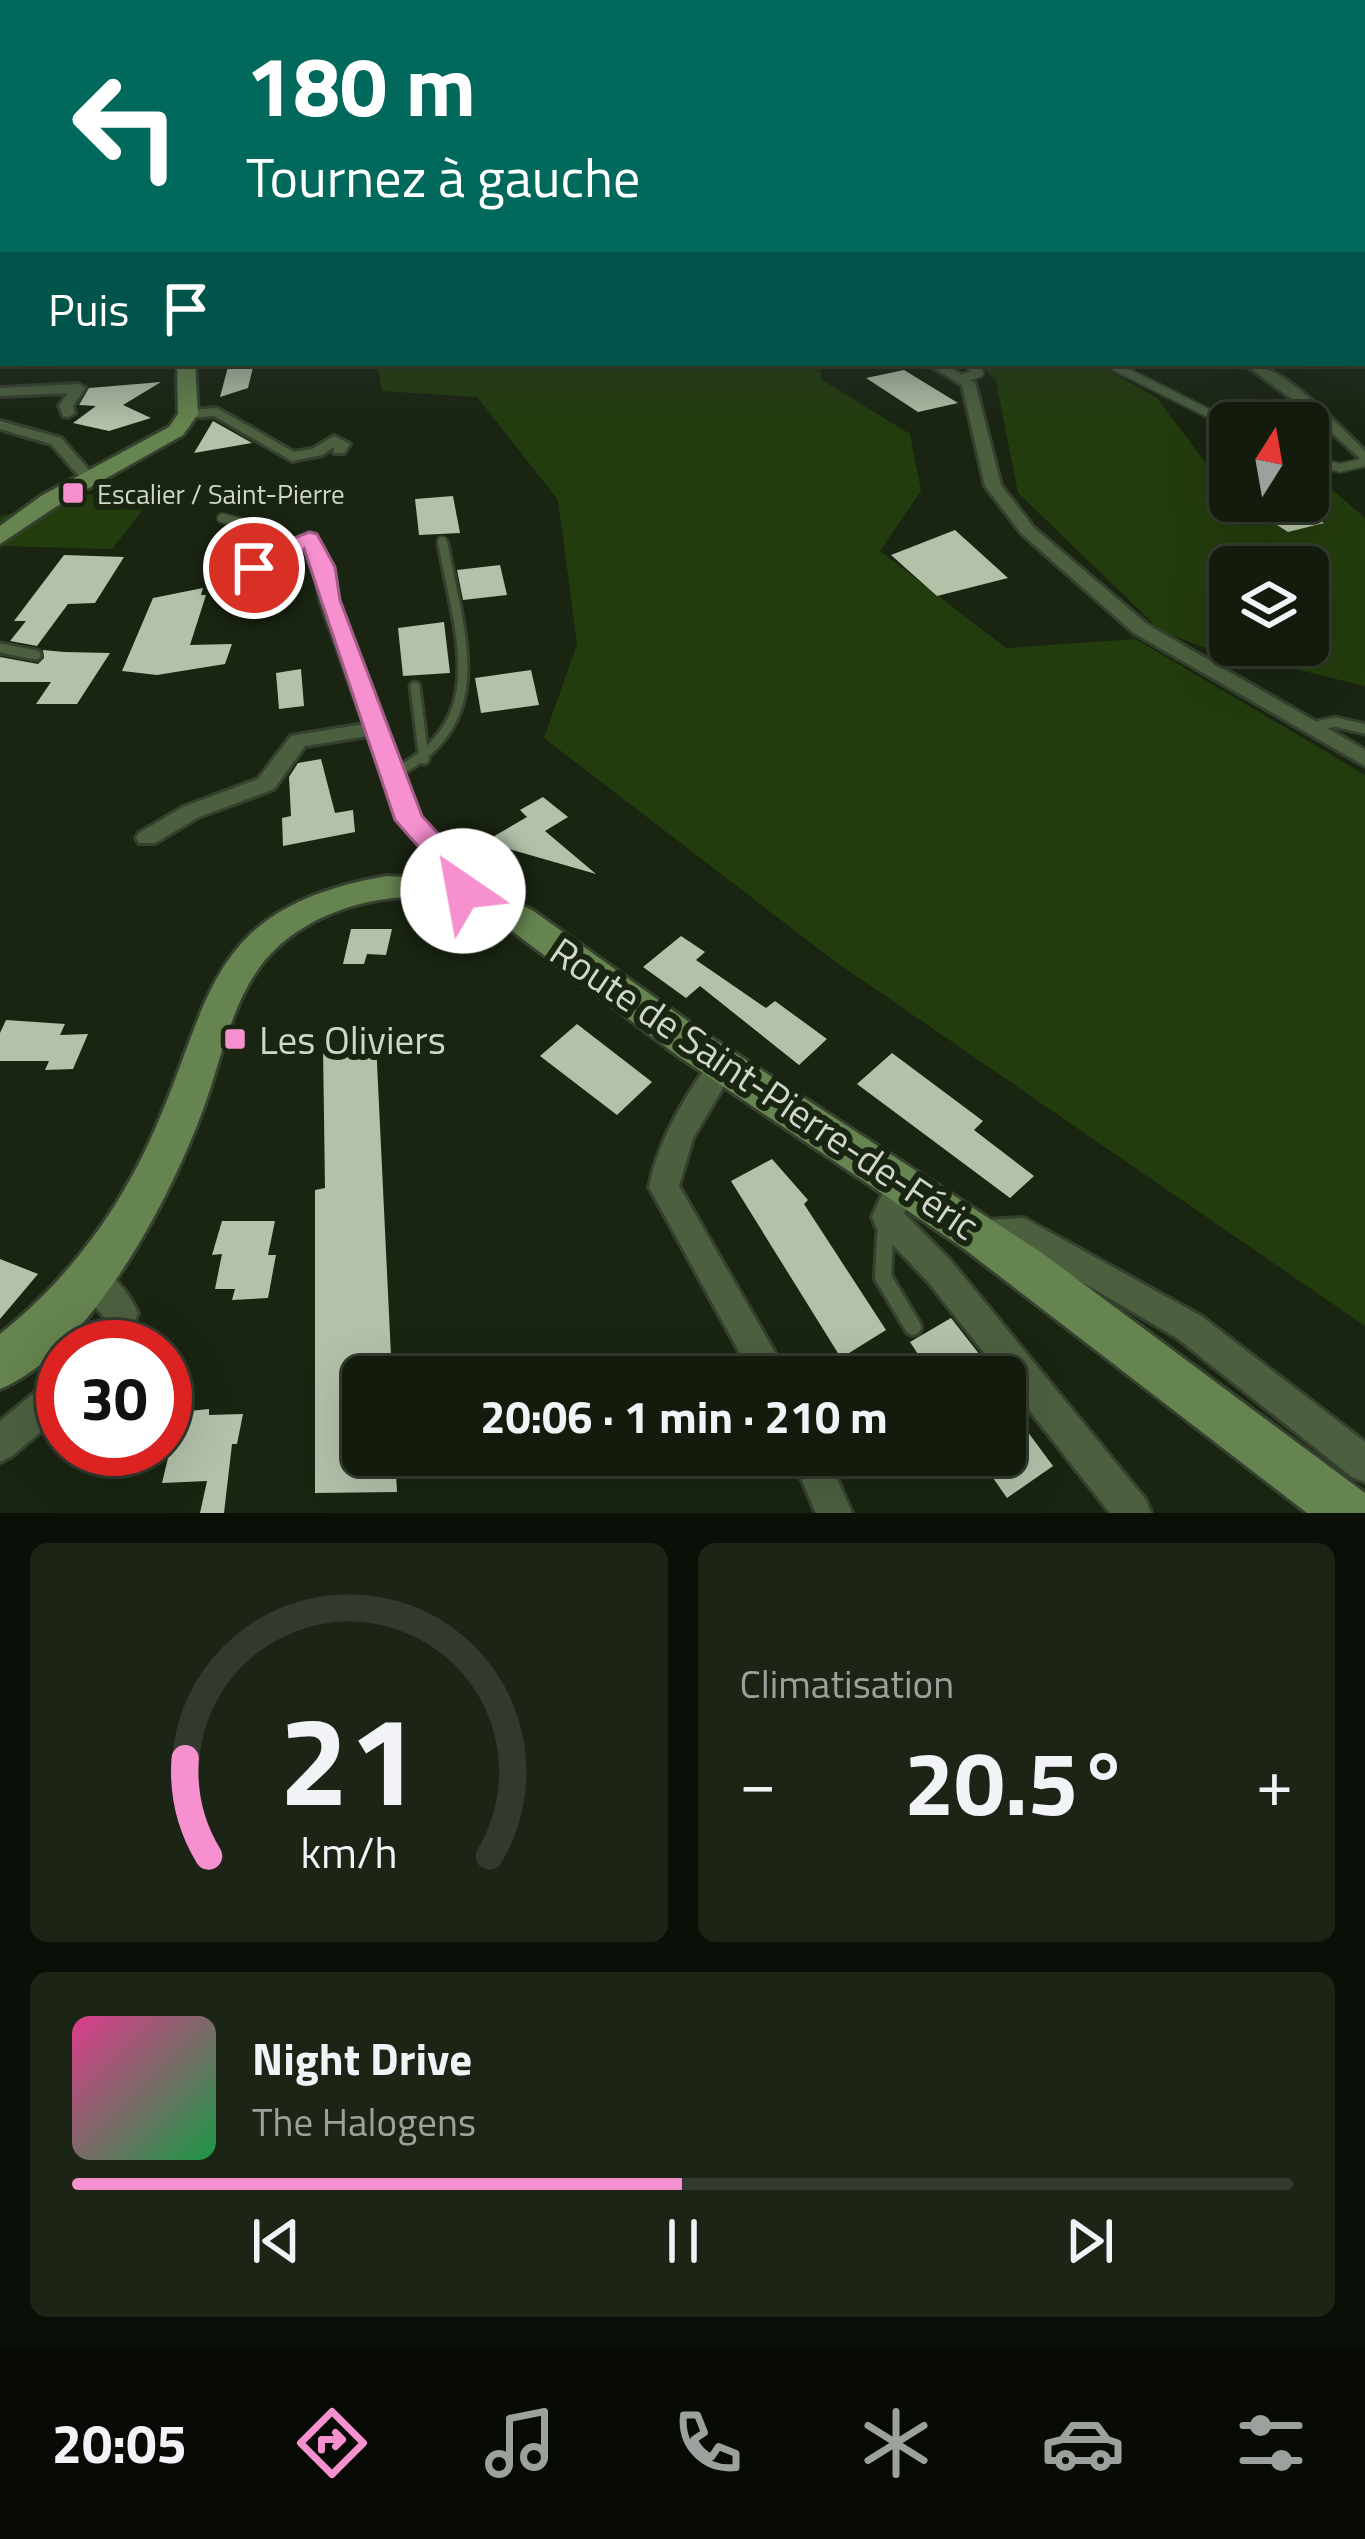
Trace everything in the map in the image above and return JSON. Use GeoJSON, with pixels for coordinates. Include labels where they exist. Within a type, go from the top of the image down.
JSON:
{"type":"FeatureCollection","features":[{"type":"Feature","properties":{"kind":"street"},"geometry":{"type":"LineString","coordinates":[[186,366],[188,414]]}},
{"type":"Feature","properties":{"kind":"street"},"geometry":{"type":"LineString","coordinates":[[1253,366],[1312,407],[1365,460]]}},
{"type":"Feature","properties":{"kind":"street"},"geometry":{"type":"LineString","coordinates":[[963,371],[976,402],[993,486],[1028,531],[1141,629],[1365,759]]}},
{"type":"Feature","properties":{"kind":"street"},"geometry":{"type":"LineString","coordinates":[[0,392],[79,388],[66,406],[68,413]]}},
{"type":"Feature","properties":{"kind":"street"},"geometry":{"type":"LineString","coordinates":[[0,537],[89,479],[161,444],[188,414],[217,412],[292,457],[317,452],[334,440],[343,444],[339,450]]}},
{"type":"Feature","properties":{"kind":"street"},"geometry":{"type":"LineString","coordinates":[[0,425],[56,441],[89,479]]}},
{"type":"Feature","properties":{"kind":"street"},"geometry":{"type":"LineString","coordinates":[[309,538],[324,567],[328,600],[410,820],[463,877],[463,891]]}},
{"type":"Feature","properties":{"kind":"street"},"geometry":{"type":"LineString","coordinates":[[147,838],[191,812],[266,784],[298,741],[375,729]]}},
{"type":"Feature","properties":{"kind":"street","name":"Route de Saint-Pierre-de-Féric"},"geometry":{"type":"LineString","coordinates":[[0,1365],[92,1280],[154,1178],[240,966],[262,940],[303,914],[347,897],[391,888],[463,891],[492,901],[722,1066],[894,1200],[980,1234],[1348,1513]]}},
{"type":"Feature","properties":{"kind":"street"},"geometry":{"type":"LineString","coordinates":[[722,1066],[683,1124],[669,1154],[664,1187],[760,1356]]}},
{"type":"Feature","properties":{"kind":"street"},"geometry":{"type":"LineString","coordinates":[[894,1200],[940,1272],[1132,1513]]}},
{"type":"Feature","properties":{"kind":"street"},"geometry":{"type":"LineString","coordinates":[[980,1234],[1024,1232],[1189,1327],[1365,1464]]}},
{"type":"Feature","properties":{"kind":"street"},"geometry":{"type":"LineString","coordinates":[[92,1280],[122,1312],[119,1320]]}},
{"type":"Feature","properties":{"kind":"street"},"geometry":{"type":"LineString","coordinates":[[0,1444],[36,1414]]}},
{"type":"Feature","properties":{"kind":"street"},"geometry":{"type":"LineString","coordinates":[[818,1476],[834,1513]]}},
{"type":"Feature","properties":{"kind":"lane"},"geometry":{"type":"LineString","coordinates":[[1114,366],[1209,414]]}},
{"type":"Feature","properties":{"kind":"lane"},"geometry":{"type":"LineString","coordinates":[[1329,465],[1340,468],[1365,460]]}},
{"type":"Feature","properties":{"kind":"lane"},"geometry":{"type":"LineString","coordinates":[[222,518],[260,527],[254,568],[263,571],[278,568],[292,547],[309,538]]}},
{"type":"Feature","properties":{"kind":"lane"},"geometry":{"type":"LineString","coordinates":[[391,775],[424,759],[454,728],[465,700],[458,616],[442,541]]}},
{"type":"Feature","properties":{"kind":"lane"},"geometry":{"type":"LineString","coordinates":[[0,649],[36,656]]}},
{"type":"Feature","properties":{"kind":"lane"},"geometry":{"type":"LineString","coordinates":[[415,687],[424,759]]}},
{"type":"Feature","properties":{"kind":"lane"},"geometry":{"type":"LineString","coordinates":[[1312,727],[1335,722],[1365,729]]}},
{"type":"Feature","properties":{"kind":"lane"},"geometry":{"type":"LineString","coordinates":[[894,1200],[878,1253],[880,1277],[913,1327]]}},
{"type":"Feature","properties":{"kind":"green space"},"geometry":{"type":"Polygon","coordinates":[[[378,366],[820,366],[822,380],[910,434],[921,491],[880,551],[1006,648],[1136,639],[1365,775],[1365,1326],[833,960],[544,738],[577,644],[558,500],[477,397],[382,391],[378,366]]]}},
{"type":"Feature","properties":{"kind":"green space"},"geometry":{"type":"Polygon","coordinates":[[[980,366],[1101,366],[1157,398],[1209,467],[1209,522],[1329,522],[1329,487],[1365,518],[1365,686],[1282,666],[1329,666],[1329,546],[1209,546],[1209,648],[1161,631],[1018,493],[996,381],[980,366]]]}},
{"type":"Feature","properties":{"kind":"green space"},"geometry":{"type":"Polygon","coordinates":[[[72,492],[149,502],[112,549],[0,546],[0,516],[49,506],[72,492]]]}},
{"type":"Feature","properties":{"kind":"building"},"geometry":{"type":"Polygon","coordinates":[[[228,366],[253,366],[248,388],[220,397],[228,366]]]}},
{"type":"Feature","properties":{"kind":"building"},"geometry":{"type":"Polygon","coordinates":[[[904,370],[958,403],[918,412],[866,378],[904,370]]]}},
{"type":"Feature","properties":{"kind":"building"},"geometry":{"type":"Polygon","coordinates":[[[161,382],[123,405],[151,418],[109,431],[73,423],[96,406],[79,405],[89,388],[161,382]]]}},
{"type":"Feature","properties":{"kind":"building"},"geometry":{"type":"Polygon","coordinates":[[[213,421],[252,443],[194,453],[213,421]]]}},
{"type":"Feature","properties":{"kind":"building"},"geometry":{"type":"Polygon","coordinates":[[[453,496],[460,533],[419,535],[415,499],[453,496]]]}},
{"type":"Feature","properties":{"kind":"building"},"geometry":{"type":"Polygon","coordinates":[[[1272,522],[1324,523],[1288,532],[1272,522]]]}},
{"type":"Feature","properties":{"kind":"building"},"geometry":{"type":"Polygon","coordinates":[[[955,530],[1008,578],[937,596],[891,555],[955,530]]]}},
{"type":"Feature","properties":{"kind":"building"},"geometry":{"type":"Polygon","coordinates":[[[64,555],[124,557],[95,603],[68,604],[37,646],[10,641],[26,621],[14,621],[64,555]]]}},
{"type":"Feature","properties":{"kind":"building"},"geometry":{"type":"Polygon","coordinates":[[[500,565],[507,595],[463,600],[457,570],[500,565]]]}},
{"type":"Feature","properties":{"kind":"building"},"geometry":{"type":"Polygon","coordinates":[[[203,588],[201,595],[206,595],[190,645],[232,644],[225,664],[157,675],[122,671],[153,598],[203,588]]]}},
{"type":"Feature","properties":{"kind":"building"},"geometry":{"type":"Polygon","coordinates":[[[444,622],[450,673],[403,676],[398,628],[444,622]]]}},
{"type":"Feature","properties":{"kind":"building"},"geometry":{"type":"Polygon","coordinates":[[[43,650],[110,653],[77,704],[36,704],[51,682],[0,682],[0,657],[38,664],[44,658],[43,650]]]}},
{"type":"Feature","properties":{"kind":"building"},"geometry":{"type":"Polygon","coordinates":[[[301,669],[304,706],[279,709],[276,673],[301,669]]]}},
{"type":"Feature","properties":{"kind":"building"},"geometry":{"type":"Polygon","coordinates":[[[531,670],[539,705],[481,713],[475,678],[531,670]]]}},
{"type":"Feature","properties":{"kind":"building"},"geometry":{"type":"Polygon","coordinates":[[[321,759],[335,813],[353,810],[355,832],[283,846],[282,818],[291,816],[289,777],[298,763],[321,759]]]}},
{"type":"Feature","properties":{"kind":"building"},"geometry":{"type":"Polygon","coordinates":[[[543,797],[568,817],[545,831],[596,874],[484,842],[527,817],[520,810],[543,797]]]}},
{"type":"Feature","properties":{"kind":"building"},"geometry":{"type":"Polygon","coordinates":[[[351,929],[392,929],[386,955],[367,954],[364,964],[343,964],[351,929]]]}},
{"type":"Feature","properties":{"kind":"building"},"geometry":{"type":"Polygon","coordinates":[[[681,936],[705,952],[696,960],[766,1008],[775,1001],[827,1039],[799,1065],[700,986],[686,998],[643,967],[681,936]]]}},
{"type":"Feature","properties":{"kind":"building"},"geometry":{"type":"Polygon","coordinates":[[[6,1020],[65,1024],[60,1035],[88,1034],[73,1069],[45,1070],[49,1061],[0,1061],[0,1033],[6,1020]]]}},
{"type":"Feature","properties":{"kind":"building"},"geometry":{"type":"Polygon","coordinates":[[[577,1024],[652,1082],[617,1115],[540,1056],[577,1024]]]}},
{"type":"Feature","properties":{"kind":"building"},"geometry":{"type":"Polygon","coordinates":[[[376,1042],[391,1356],[342,1356],[342,1476],[396,1476],[397,1492],[315,1493],[315,1190],[325,1188],[323,1047],[376,1042]]]}},
{"type":"Feature","properties":{"kind":"building"},"geometry":{"type":"Polygon","coordinates":[[[892,1053],[983,1121],[974,1130],[1034,1176],[1010,1198],[857,1084],[892,1053]]]}},
{"type":"Feature","properties":{"kind":"building"},"geometry":{"type":"Polygon","coordinates":[[[772,1159],[808,1200],[804,1204],[886,1330],[840,1356],[731,1181],[772,1159]]]}},
{"type":"Feature","properties":{"kind":"building"},"geometry":{"type":"Polygon","coordinates":[[[222,1221],[275,1221],[268,1255],[276,1255],[268,1298],[232,1300],[235,1289],[215,1289],[222,1254],[212,1255],[222,1221]]]}},
{"type":"Feature","properties":{"kind":"building"},"geometry":{"type":"Polygon","coordinates":[[[0,1259],[38,1274],[0,1319],[0,1259]]]}},
{"type":"Feature","properties":{"kind":"building"},"geometry":{"type":"Polygon","coordinates":[[[951,1318],[981,1356],[919,1356],[910,1342],[951,1318]]]}},
{"type":"Feature","properties":{"kind":"building"},"geometry":{"type":"Polygon","coordinates":[[[192,1411],[243,1414],[237,1444],[232,1444],[224,1513],[200,1513],[207,1481],[162,1483],[164,1476],[192,1476],[192,1411]]]}},
{"type":"Feature","properties":{"kind":"building"},"geometry":{"type":"Polygon","coordinates":[[[1026,1429],[1053,1466],[1007,1498],[992,1476],[1026,1476],[1026,1429]]]}},
{"type":"Feature","properties":{"kind":"place","name":"Escalier / Saint-Pierre"},"geometry":{"type":"Point","coordinates":[73,493]}},
{"type":"Feature","properties":{"kind":"place","name":"Les Oliviers"},"geometry":{"type":"Point","coordinates":[235,1039]}},
{"type":"Feature","properties":{"kind":"route"},"geometry":{"type":"LineString","coordinates":[[254,568],[278,568],[290,557],[292,547],[309,538],[324,567],[328,600],[410,820],[463,877],[463,891]]}}]}
